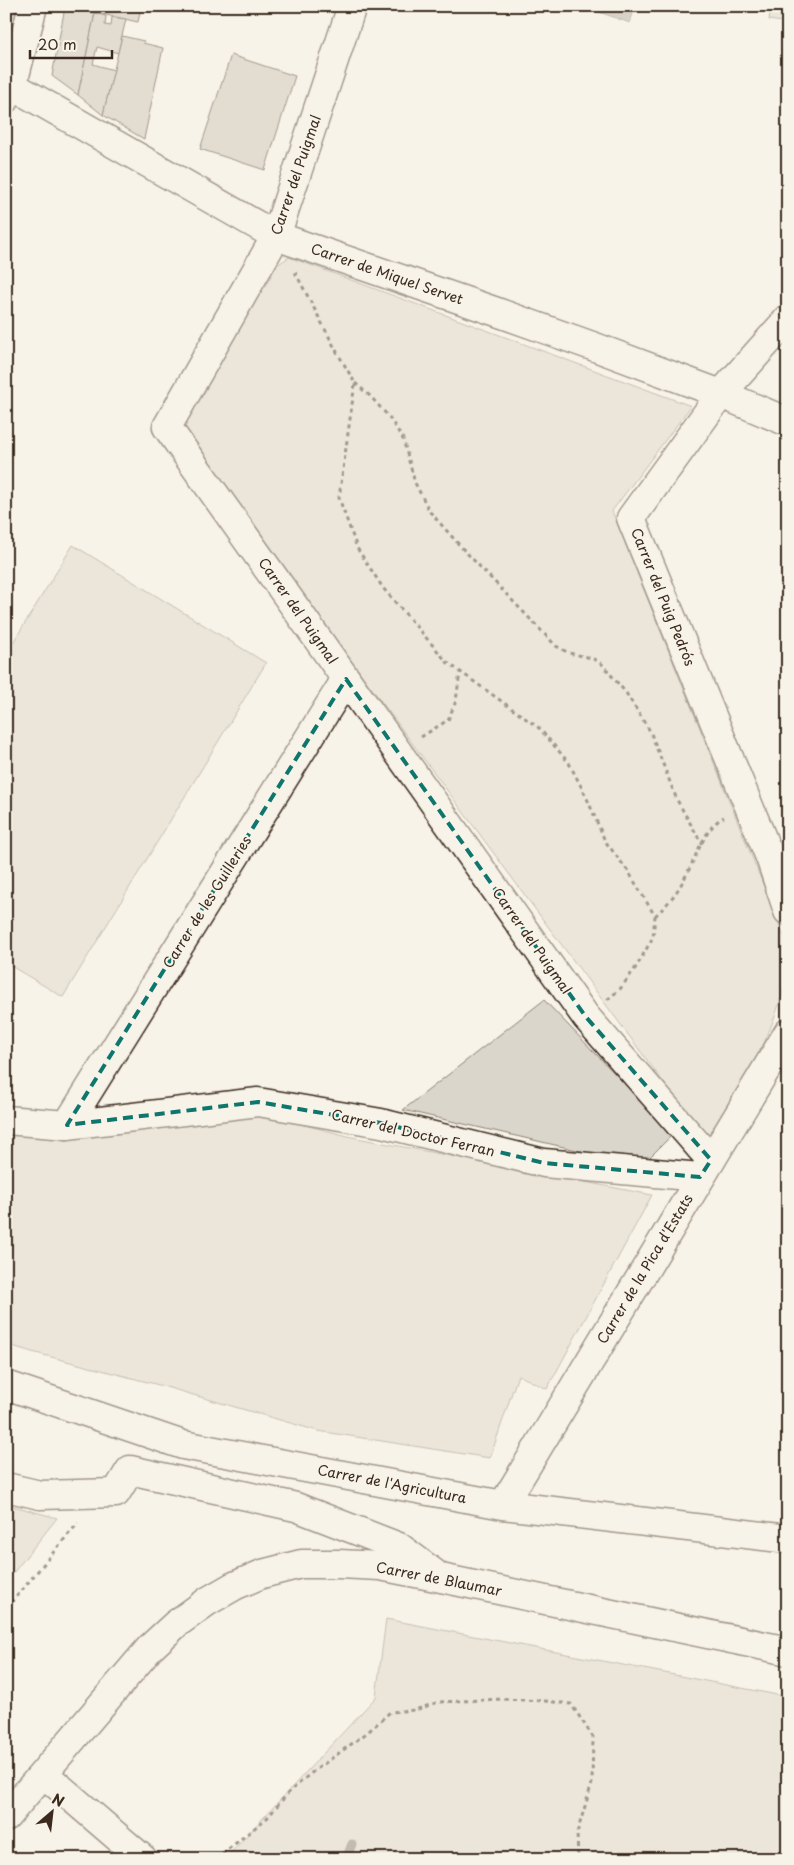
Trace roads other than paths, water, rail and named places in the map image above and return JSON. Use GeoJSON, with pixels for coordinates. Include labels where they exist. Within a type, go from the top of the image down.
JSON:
{"type":"FeatureCollection","features":[{"type":"Feature","properties":{"kind":"street"},"geometry":{"type":"LineString","coordinates":[[8,89],[34,6]]}},
{"type":"Feature","properties":{"kind":"street","name":"Carrer del Puigmal"},"geometry":{"type":"LineString","coordinates":[[352,6],[276,236],[167,427],[586,1017],[706,1169]]}},
{"type":"Feature","properties":{"kind":"street","name":"Carrer de Miquel Servet"},"geometry":{"type":"LineString","coordinates":[[8,89],[276,236],[504,314],[721,394],[788,422]]}},
{"type":"Feature","properties":{"kind":"street","name":"Carrer del Puig Pedrós"},"geometry":{"type":"LineString","coordinates":[[788,319],[721,394],[631,518],[771,860],[788,912]]}},
{"type":"Feature","properties":{"kind":"street","name":"Carrer de les Guilleries"},"geometry":{"type":"LineString","coordinates":[[67,1125],[346,680]]}},
{"type":"Feature","properties":{"kind":"street","name":"Carrer de la Pica d'Estats"},"geometry":{"type":"LineString","coordinates":[[503,1505],[788,1033]]}},
{"type":"Feature","properties":{"kind":"street","name":"Carrer del Doctor Ferran"},"geometry":{"type":"LineString","coordinates":[[6,1120],[67,1125],[258,1102],[381,1123],[544,1164],[706,1169]]}},
{"type":"Feature","properties":{"kind":"street","name":"Carrer de l'Agricultura"},"geometry":{"type":"LineString","coordinates":[[6,1385],[183,1445],[503,1505],[786,1536]]}},
{"type":"Feature","properties":{"kind":"street"},"geometry":{"type":"LineString","coordinates":[[6,1487],[40,1495],[116,1493],[130,1470],[296,1508],[399,1547],[441,1578]]}},
{"type":"Feature","properties":{"kind":"street","name":"Carrer de Blaumar"},"geometry":{"type":"LineString","coordinates":[[6,1818],[150,1648],[176,1624],[208,1601],[234,1586],[262,1574],[301,1564],[380,1566],[788,1652]]}},
{"type":"Feature","properties":{"kind":"street"},"geometry":{"type":"LineString","coordinates":[[44,1774],[143,1859]]}},
{"type":"Feature","properties":{"kind":"waterway"},"geometry":{"type":"LineString","coordinates":[[346,1859],[352,1844]]}}]}
